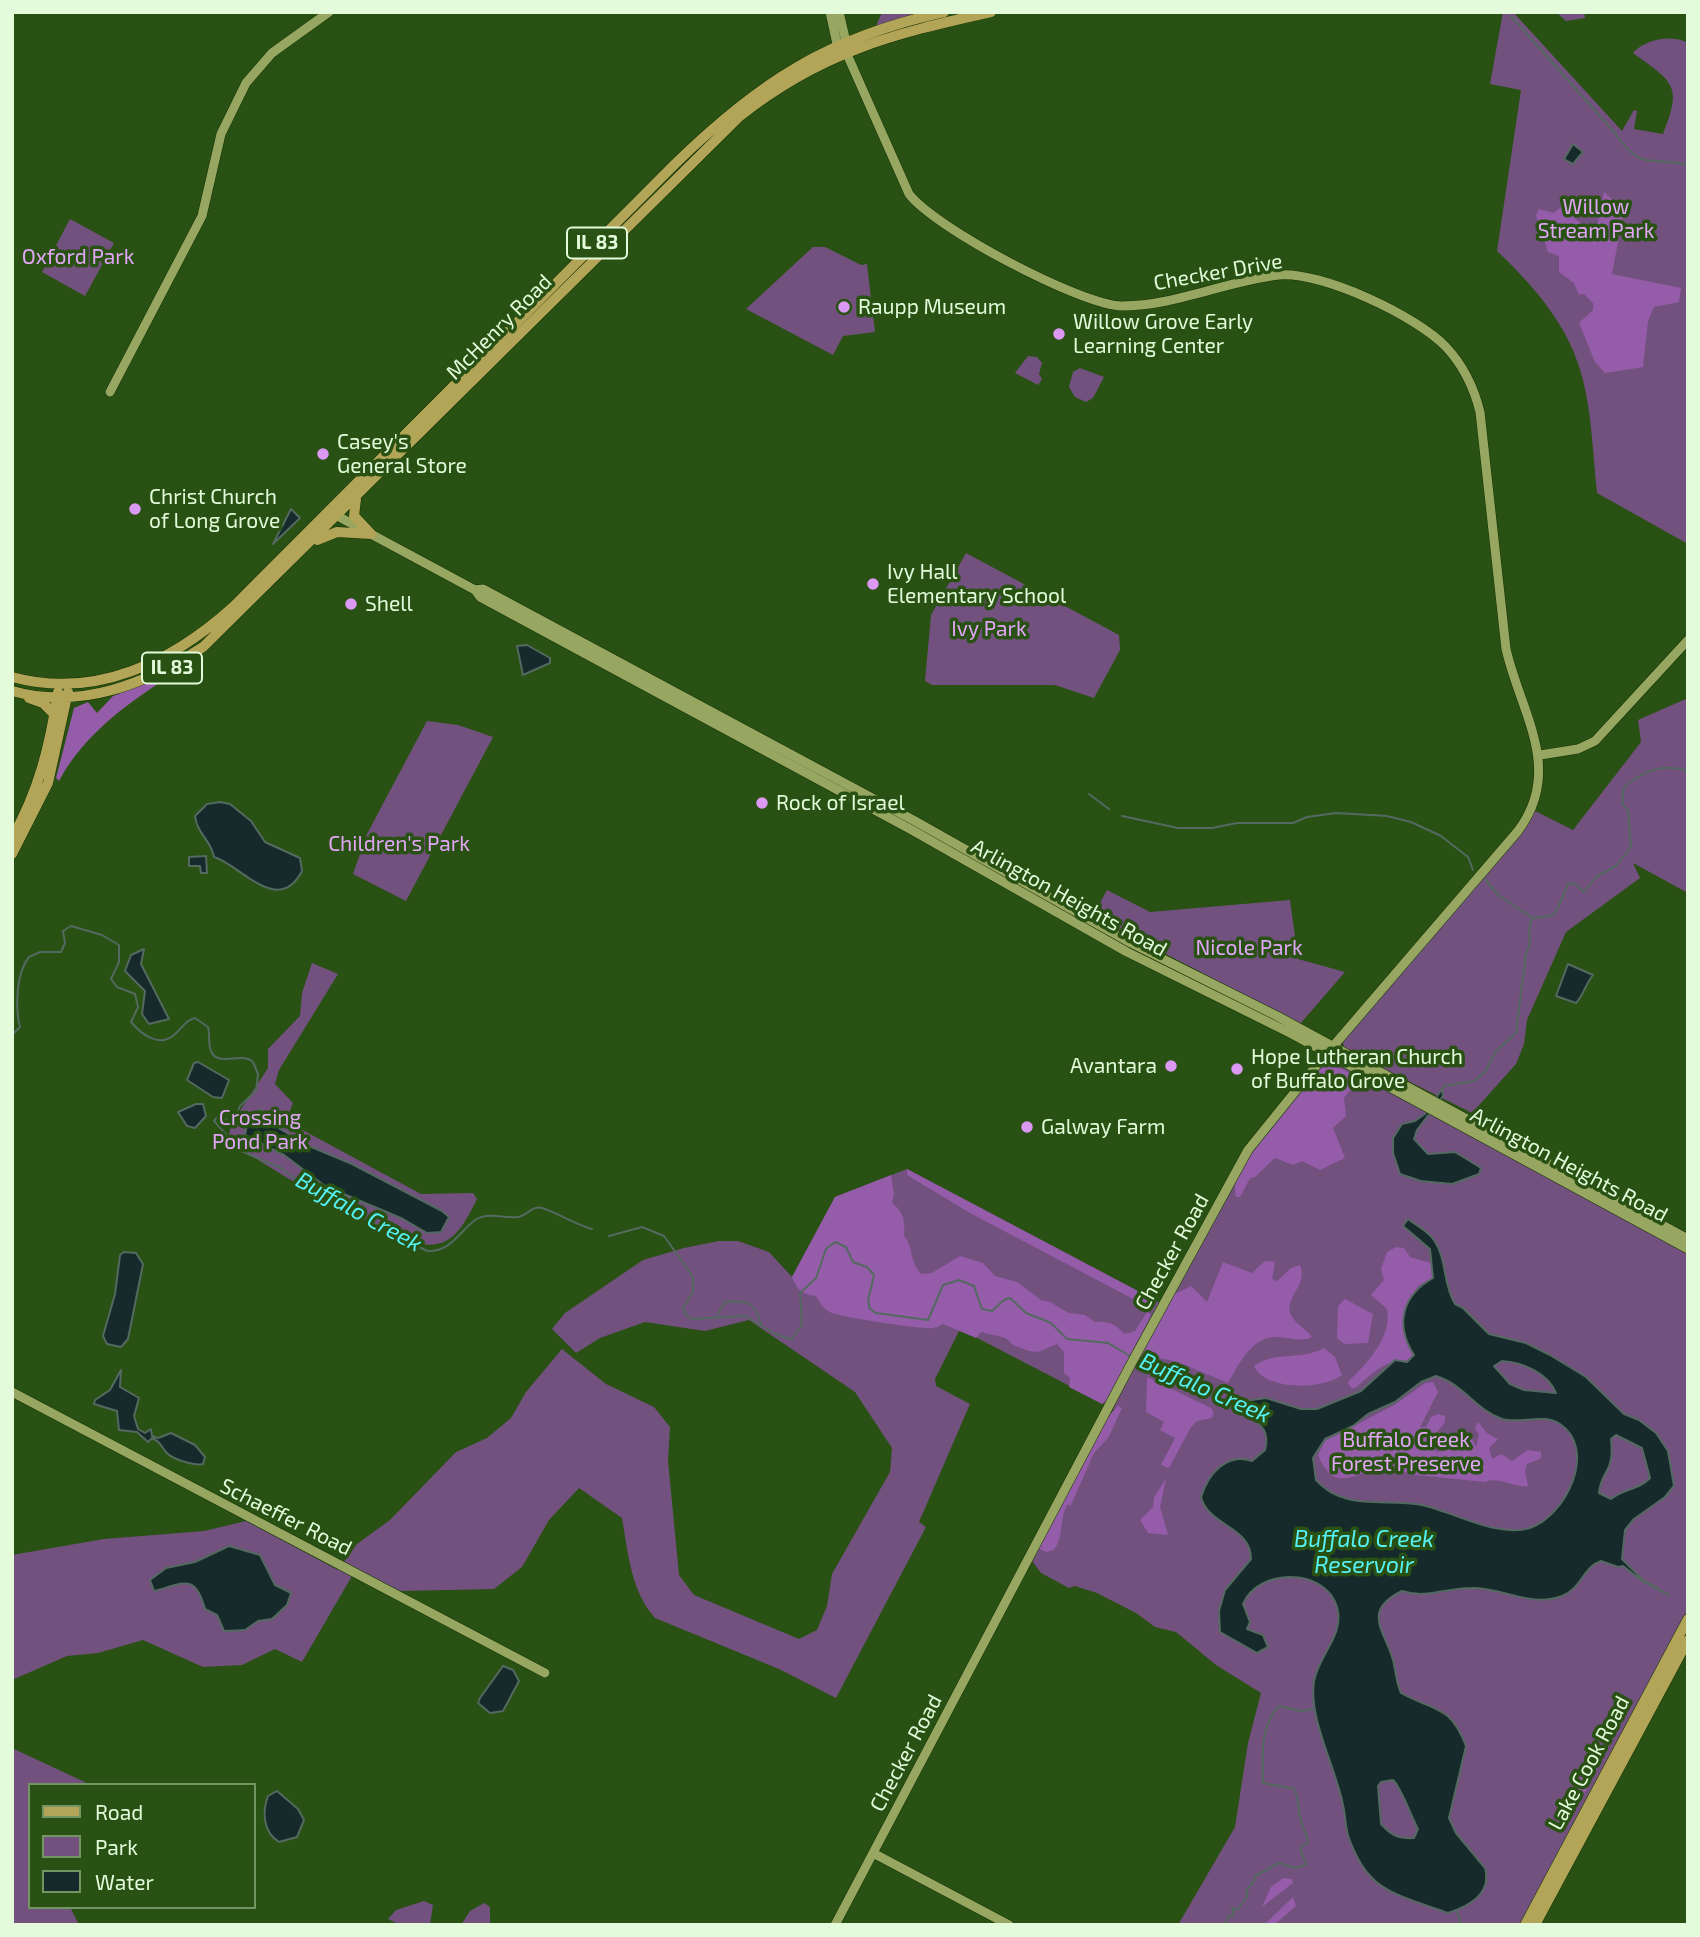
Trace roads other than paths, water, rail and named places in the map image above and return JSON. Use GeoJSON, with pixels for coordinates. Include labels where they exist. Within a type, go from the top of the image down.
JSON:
{"type":"FeatureCollection","features":[{"type":"Feature","properties":{"kind":"main road","name":"McHenry Road"},"geometry":{"type":"LineString","coordinates":[[64,684],[121,676],[150,665],[194,639],[233,607],[333,514],[712,128],[769,82],[842,42],[886,26],[943,12]]}},
{"type":"Feature","properties":{"kind":"main road","name":"McHenry Road"},"geometry":{"type":"LineString","coordinates":[[62,697],[107,692],[148,680],[203,647],[310,543],[333,514],[356,499],[726,128],[791,80],[846,52],[908,30],[990,12]]}},
{"type":"Feature","properties":{"kind":"main road"},"geometry":{"type":"LineString","coordinates":[[356,499],[354,516],[371,534]]}},
{"type":"Feature","properties":{"kind":"main road"},"geometry":{"type":"LineString","coordinates":[[310,543],[337,531],[371,534]]}},
{"type":"Feature","properties":{"kind":"main road","name":"IL 83"},"geometry":{"type":"LineString","coordinates":[[12,677],[64,684]]}},
{"type":"Feature","properties":{"kind":"main road"},"geometry":{"type":"LineString","coordinates":[[13,852],[48,783],[64,684]]}},
{"type":"Feature","properties":{"kind":"main road"},"geometry":{"type":"LineString","coordinates":[[16,692],[43,703],[59,715]]}},
{"type":"Feature","properties":{"kind":"main road","name":"IL 83"},"geometry":{"type":"LineString","coordinates":[[16,692],[62,697]]}},
{"type":"Feature","properties":{"kind":"main road"},"geometry":{"type":"LineString","coordinates":[[12,838],[40,779],[59,715],[82,696]]}},
{"type":"Feature","properties":{"kind":"main road","name":"Lake Cook Road"},"geometry":{"type":"LineString","coordinates":[[1525,1925],[1688,1619]]}},
{"type":"Feature","properties":{"kind":"main road","name":"Lake Cook Road"},"geometry":{"type":"LineString","coordinates":[[1535,1925],[1688,1640]]}},
{"type":"Feature","properties":{"kind":"street"},"geometry":{"type":"LineString","coordinates":[[110,392],[198,225],[210,190],[222,134],[246,83],[262,61],[329,12]]}},
{"type":"Feature","properties":{"kind":"street"},"geometry":{"type":"LineString","coordinates":[[830,12],[846,52]]}},
{"type":"Feature","properties":{"kind":"street"},"geometry":{"type":"LineString","coordinates":[[839,12],[842,42]]}},
{"type":"Feature","properties":{"kind":"street","name":"Checker Drive"},"geometry":{"type":"LineString","coordinates":[[846,52],[903,184],[918,206],[941,223],[1074,295],[1099,303],[1123,306],[1280,275],[1312,276],[1337,284],[1422,327],[1445,346],[1462,368],[1475,393],[1480,412],[1506,649],[1513,681],[1540,755]]}},
{"type":"Feature","properties":{"kind":"street","name":"Arlington Heights Road"},"geometry":{"type":"LineString","coordinates":[[333,514],[475,590],[480,597],[818,779],[1127,952],[1330,1050]]}},
{"type":"Feature","properties":{"kind":"street","name":"Arlington Heights Road"},"geometry":{"type":"LineString","coordinates":[[475,590],[483,589],[851,786],[1131,943],[1422,1101],[1688,1238]]}},
{"type":"Feature","properties":{"kind":"street"},"geometry":{"type":"LineString","coordinates":[[1540,755],[1578,749],[1595,741],[1688,640]]}},
{"type":"Feature","properties":{"kind":"street","name":"Checker Road"},"geometry":{"type":"LineString","coordinates":[[835,1925],[1131,1364],[1248,1150],[1526,820],[1538,791],[1540,755]]}},
{"type":"Feature","properties":{"kind":"street"},"geometry":{"type":"LineString","coordinates":[[818,779],[821,777],[851,786]]}},
{"type":"Feature","properties":{"kind":"street","name":"Arlington Heights Road"},"geometry":{"type":"LineString","coordinates":[[1442,1111],[1688,1249]]}},
{"type":"Feature","properties":{"kind":"street","name":"Schaeffer Road"},"geometry":{"type":"LineString","coordinates":[[12,1392],[545,1673]]}},
{"type":"Feature","properties":{"kind":"street"},"geometry":{"type":"LineString","coordinates":[[873,1853],[1009,1925]]}},
{"type":"Feature","properties":{"kind":"water"},"geometry":{"type":"Polygon","coordinates":[[[1573,144],[1583,152],[1573,164],[1564,159],[1573,144]]]}},
{"type":"Feature","properties":{"kind":"water"},"geometry":{"type":"Polygon","coordinates":[[[291,509],[300,518],[273,544],[291,509]]]}},
{"type":"Feature","properties":{"kind":"water"},"geometry":{"type":"Polygon","coordinates":[[[527,645],[550,658],[550,663],[523,675],[517,646],[527,645]]]}},
{"type":"Feature","properties":{"kind":"water"},"geometry":{"type":"Polygon","coordinates":[[[207,804],[230,804],[251,821],[265,842],[300,858],[302,871],[292,884],[282,889],[271,889],[214,857],[198,828],[195,816],[207,804]]]}},
{"type":"Feature","properties":{"kind":"water"},"geometry":{"type":"Polygon","coordinates":[[[206,856],[207,873],[201,873],[200,866],[189,866],[189,857],[206,856]]]}},
{"type":"Feature","properties":{"kind":"water"},"geometry":{"type":"Polygon","coordinates":[[[144,949],[141,964],[169,1019],[149,1024],[142,1014],[145,991],[125,971],[131,955],[144,949]]]}},
{"type":"Feature","properties":{"kind":"water"},"geometry":{"type":"Polygon","coordinates":[[[1568,964],[1593,975],[1576,1003],[1556,996],[1568,964]]]}},
{"type":"Feature","properties":{"kind":"water"},"geometry":{"type":"Polygon","coordinates":[[[198,1062],[229,1080],[222,1098],[213,1097],[187,1080],[194,1063],[198,1062]]]}},
{"type":"Feature","properties":{"kind":"water"},"geometry":{"type":"Polygon","coordinates":[[[1442,1089],[1443,1096],[1417,1130],[1414,1139],[1428,1154],[1455,1152],[1481,1168],[1479,1174],[1452,1184],[1421,1181],[1400,1174],[1393,1153],[1393,1138],[1402,1124],[1415,1121],[1425,1114],[1442,1089]]]}},
{"type":"Feature","properties":{"kind":"water"},"geometry":{"type":"Polygon","coordinates":[[[196,1104],[203,1104],[206,1116],[195,1128],[187,1126],[178,1112],[196,1104]]]}},
{"type":"Feature","properties":{"kind":"water"},"geometry":{"type":"Polygon","coordinates":[[[260,1109],[280,1129],[309,1146],[352,1164],[442,1211],[449,1217],[441,1232],[427,1233],[403,1219],[325,1186],[284,1155],[245,1135],[248,1119],[260,1109]]]}},
{"type":"Feature","properties":{"kind":"water","name":"Buffalo Creek Reservoir"},"geometry":{"type":"Polygon","coordinates":[[[1408,1219],[1432,1237],[1441,1255],[1448,1289],[1455,1304],[1463,1308],[1489,1334],[1526,1343],[1550,1355],[1586,1377],[1624,1414],[1639,1420],[1656,1433],[1668,1451],[1674,1486],[1665,1497],[1634,1519],[1625,1530],[1622,1559],[1643,1580],[1669,1595],[1641,1580],[1623,1566],[1601,1561],[1590,1568],[1569,1592],[1550,1599],[1539,1600],[1483,1589],[1462,1588],[1428,1594],[1402,1591],[1382,1606],[1379,1622],[1393,1660],[1401,1693],[1447,1716],[1460,1732],[1466,1746],[1449,1818],[1456,1833],[1485,1868],[1486,1877],[1482,1892],[1477,1898],[1448,1913],[1397,1895],[1379,1884],[1362,1865],[1348,1837],[1344,1810],[1319,1727],[1313,1695],[1317,1671],[1335,1636],[1339,1617],[1330,1594],[1306,1579],[1291,1577],[1262,1584],[1251,1592],[1243,1604],[1250,1622],[1247,1629],[1263,1635],[1268,1647],[1257,1653],[1220,1632],[1219,1611],[1225,1590],[1251,1559],[1244,1539],[1212,1514],[1201,1497],[1208,1480],[1220,1467],[1234,1460],[1252,1461],[1265,1450],[1266,1434],[1259,1424],[1238,1407],[1238,1402],[1266,1398],[1301,1409],[1317,1409],[1361,1391],[1395,1360],[1407,1362],[1414,1355],[1404,1332],[1405,1311],[1415,1293],[1433,1278],[1430,1249],[1403,1226],[1408,1219]],[[1502,1361],[1494,1366],[1510,1384],[1524,1390],[1556,1393],[1541,1374],[1526,1366],[1502,1361]],[[1436,1376],[1421,1382],[1395,1402],[1325,1439],[1313,1458],[1316,1480],[1330,1492],[1348,1499],[1422,1505],[1504,1530],[1530,1528],[1555,1510],[1573,1481],[1577,1465],[1576,1449],[1571,1435],[1560,1424],[1547,1419],[1502,1419],[1485,1410],[1446,1380],[1436,1376]],[[1616,1435],[1611,1439],[1611,1459],[1599,1493],[1611,1499],[1650,1478],[1642,1448],[1616,1435]],[[1393,1780],[1381,1782],[1378,1786],[1381,1824],[1395,1836],[1414,1838],[1418,1829],[1399,1788],[1393,1780]]]}},
{"type":"Feature","properties":{"kind":"water"},"geometry":{"type":"Polygon","coordinates":[[[124,1252],[136,1253],[143,1264],[128,1339],[121,1347],[107,1344],[103,1336],[115,1294],[120,1255],[124,1252]]]}},
{"type":"Feature","properties":{"kind":"water"},"geometry":{"type":"Polygon","coordinates":[[[121,1370],[120,1387],[139,1398],[134,1416],[138,1429],[145,1433],[151,1429],[152,1436],[158,1438],[171,1433],[195,1445],[205,1457],[203,1464],[180,1460],[168,1454],[160,1443],[152,1438],[148,1442],[137,1432],[119,1430],[117,1411],[94,1404],[95,1400],[110,1390],[121,1370]]]}},
{"type":"Feature","properties":{"kind":"water"},"geometry":{"type":"Polygon","coordinates":[[[229,1546],[260,1555],[275,1585],[291,1593],[287,1605],[272,1619],[258,1621],[245,1630],[224,1631],[217,1615],[205,1609],[193,1585],[181,1584],[154,1591],[150,1580],[166,1568],[195,1562],[229,1546]]]}},
{"type":"Feature","properties":{"kind":"water"},"geometry":{"type":"Polygon","coordinates":[[[503,1666],[513,1670],[519,1681],[503,1711],[490,1713],[478,1703],[503,1666]]]}},
{"type":"Feature","properties":{"kind":"water"},"geometry":{"type":"Polygon","coordinates":[[[277,1791],[298,1809],[304,1820],[297,1837],[279,1842],[270,1833],[265,1821],[268,1796],[277,1791]]]}},
{"type":"Feature","properties":{"kind":"waterway"},"geometry":{"type":"LineString","coordinates":[[1511,16],[1633,153],[1647,160],[1688,165]]}},
{"type":"Feature","properties":{"kind":"waterway","name":"Buffalo Creek"},"geometry":{"type":"LineString","coordinates":[[1533,918],[1551,916],[1557,910],[1568,884],[1574,883],[1584,892],[1596,877],[1616,866],[1631,847],[1628,810],[1622,804],[1624,787],[1639,776],[1654,770],[1671,768],[1688,771]]}},
{"type":"Feature","properties":{"kind":"waterway"},"geometry":{"type":"LineString","coordinates":[[1089,794],[1109,809]]}},
{"type":"Feature","properties":{"kind":"waterway"},"geometry":{"type":"LineString","coordinates":[[1122,816],[1178,828],[1212,828],[1237,823],[1293,823],[1307,817],[1336,813],[1387,816],[1411,822],[1441,836],[1468,857],[1473,870]]}},
{"type":"Feature","properties":{"kind":"waterway"},"geometry":{"type":"LineString","coordinates":[[1485,879],[1498,895],[1531,917]]}},
{"type":"Feature","properties":{"kind":"waterway","name":"Buffalo Creek"},"geometry":{"type":"LineString","coordinates":[[1441,1091],[1444,1086],[1474,1081],[1485,1072],[1496,1051],[1516,1033],[1532,918]]}},
{"type":"Feature","properties":{"kind":"waterway","name":"Buffalo Creek"},"geometry":{"type":"LineString","coordinates":[[12,1035],[20,1027],[18,991],[21,972],[29,957],[40,952],[61,952],[65,943],[63,931],[71,926],[102,935],[119,945],[119,962],[111,979],[117,987],[135,994],[138,1007],[131,1022],[140,1031],[156,1040],[168,1039],[195,1018],[208,1027],[210,1048],[214,1056],[224,1059],[242,1058],[253,1062],[258,1074],[256,1091],[240,1106],[233,1124],[219,1115],[214,1121],[241,1151],[281,1168],[311,1191],[427,1251],[449,1245],[480,1217],[518,1217],[538,1207],[592,1229]]}},
{"type":"Feature","properties":{"kind":"waterway","name":"Buffalo Creek"},"geometry":{"type":"LineString","coordinates":[[609,1236],[642,1227],[664,1236],[693,1277],[693,1292],[683,1308],[686,1315],[692,1319],[745,1316],[777,1335],[792,1339],[802,1325],[800,1293],[816,1278],[826,1249],[835,1242],[846,1247],[853,1262],[867,1267],[874,1275],[868,1301],[870,1309],[876,1313],[928,1320],[943,1285],[959,1280],[974,1286],[982,1309],[992,1311],[1010,1298],[1026,1313],[1051,1323],[1067,1339],[1108,1343],[1130,1356]]}},
{"type":"Feature","properties":{"kind":"waterway"},"geometry":{"type":"LineString","coordinates":[[717,1315],[725,1302],[745,1302],[756,1311],[761,1324]]}},
{"type":"Feature","properties":{"kind":"waterway","name":"Buffalo Creek"},"geometry":{"type":"LineString","coordinates":[[1138,1360],[1181,1377],[1222,1401],[1238,1404]]}},
{"type":"Feature","properties":{"kind":"waterway","name":"Buffalo Creek"},"geometry":{"type":"LineString","coordinates":[[1225,1925],[1228,1917],[1234,1915],[1232,1908],[1237,1910],[1248,1896],[1246,1890],[1253,1883],[1255,1876],[1279,1863],[1295,1868],[1306,1865],[1300,1848],[1308,1842],[1295,1789],[1263,1783],[1263,1752],[1268,1723],[1279,1706],[1301,1711],[1314,1709]]}},
{"type":"Feature","properties":{"kind":"waterway"},"geometry":{"type":"LineString","coordinates":[[1456,1910],[1462,1925]]}},
{"type":"Feature","properties":{"kind":"place","name":"Raupp Museum"},"geometry":{"type":"Point","coordinates":[844,307]}},
{"type":"Feature","properties":{"kind":"place","name":"Willow Grove Early Learning Center"},"geometry":{"type":"Point","coordinates":[1059,334]}},
{"type":"Feature","properties":{"kind":"place","name":"Casey's General Store"},"geometry":{"type":"Point","coordinates":[323,454]}},
{"type":"Feature","properties":{"kind":"place","name":"Christ Church of Long Grove"},"geometry":{"type":"Point","coordinates":[135,509]}},
{"type":"Feature","properties":{"kind":"place","name":"Ivy Hall Elementary School"},"geometry":{"type":"Point","coordinates":[873,584]}},
{"type":"Feature","properties":{"kind":"place","name":"Shell"},"geometry":{"type":"Point","coordinates":[351,604]}},
{"type":"Feature","properties":{"kind":"place","name":"Rock of Israel"},"geometry":{"type":"Point","coordinates":[762,803]}},
{"type":"Feature","properties":{"kind":"place","name":"Avantara"},"geometry":{"type":"Point","coordinates":[1171,1066]}},
{"type":"Feature","properties":{"kind":"place","name":"Hope Lutheran Church of Buffalo Grove"},"geometry":{"type":"Point","coordinates":[1237,1069]}},
{"type":"Feature","properties":{"kind":"place","name":"Galway Farm"},"geometry":{"type":"Point","coordinates":[1027,1127]}},
{"type":"Feature","properties":{"kind":"park label","name":"Willow Stream Park"},"geometry":{"type":"Point","coordinates":[1596,219]}},
{"type":"Feature","properties":{"kind":"park label","name":"Oxford Park"},"geometry":{"type":"Point","coordinates":[78,257]}},
{"type":"Feature","properties":{"kind":"park label","name":"Ivy Park"},"geometry":{"type":"Point","coordinates":[989,629]}},
{"type":"Feature","properties":{"kind":"park label","name":"Children's Park"},"geometry":{"type":"Point","coordinates":[399,844]}},
{"type":"Feature","properties":{"kind":"park label","name":"Nicole Park"},"geometry":{"type":"Point","coordinates":[1249,948]}},
{"type":"Feature","properties":{"kind":"park label","name":"Crossing Pond Park"},"geometry":{"type":"Point","coordinates":[260,1130]}},
{"type":"Feature","properties":{"kind":"park label","name":"Buffalo Creek Forest Preserve"},"geometry":{"type":"Point","coordinates":[1406,1452]}}]}
